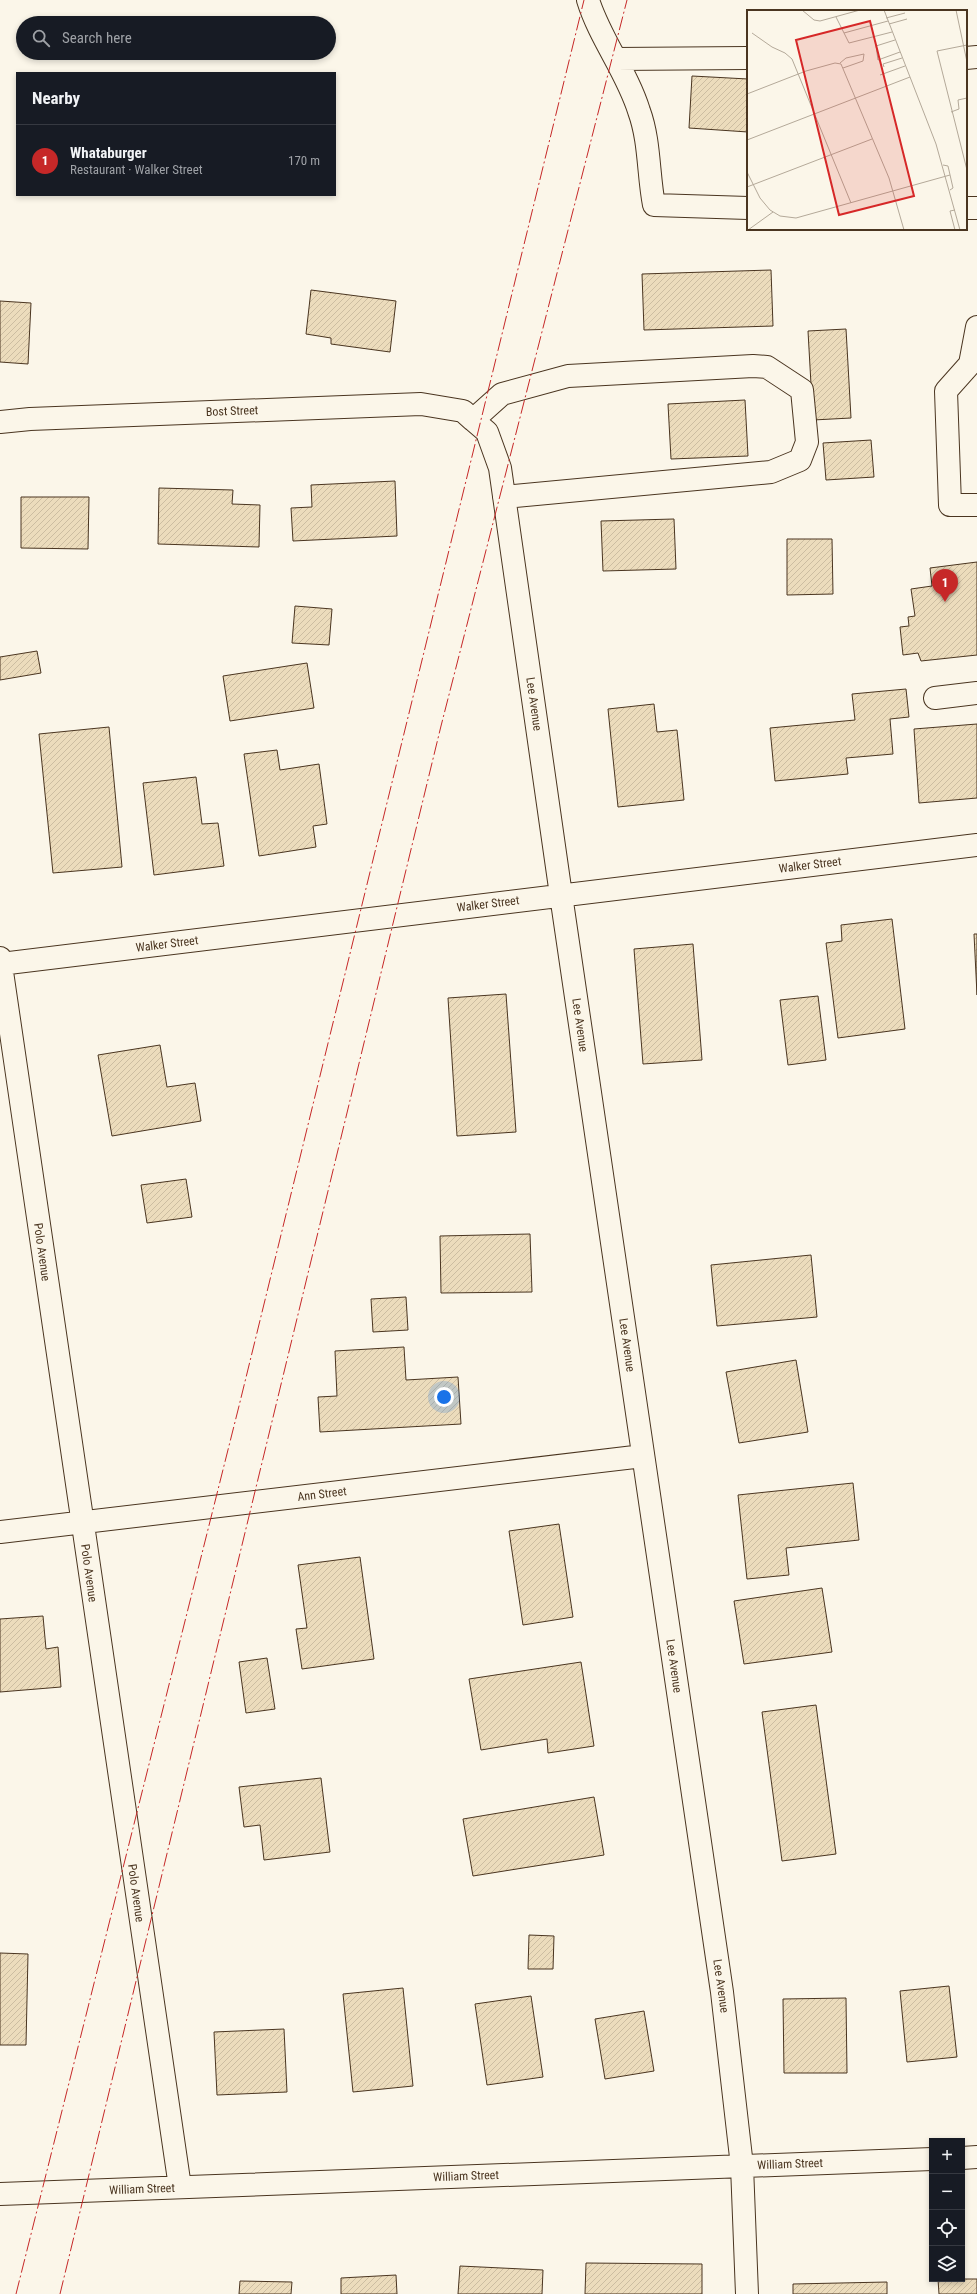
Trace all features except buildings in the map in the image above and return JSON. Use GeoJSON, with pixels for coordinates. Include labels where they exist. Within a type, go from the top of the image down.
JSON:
{"type":"FeatureCollection","features":[{"type":"Feature","properties":{"kind":"street"},"geometry":{"type":"LineString","coordinates":[[588,0],[592,13],[616,59],[640,112],[650,168],[654,205],[747,208]]}},
{"type":"Feature","properties":{"kind":"street"},"geometry":{"type":"LineString","coordinates":[[967,58],[977,57]]}},
{"type":"Feature","properties":{"kind":"street"},"geometry":{"type":"LineString","coordinates":[[616,59],[747,58]]}},
{"type":"Feature","properties":{"kind":"street"},"geometry":{"type":"LineString","coordinates":[[977,327],[970,364],[946,391],[950,505],[977,505]]}},
{"type":"Feature","properties":{"kind":"street"},"geometry":{"type":"LineString","coordinates":[[468,416],[502,394],[568,376],[753,366],[767,367],[802,390],[807,442],[800,460],[771,472],[504,497]]}},
{"type":"Feature","properties":{"kind":"street","name":"Bost Street"},"geometry":{"type":"LineString","coordinates":[[0,422],[30,419],[421,404],[468,416]]}},
{"type":"Feature","properties":{"kind":"street","name":"Lee Avenue"},"geometry":{"type":"LineString","coordinates":[[468,416],[487,432],[500,468],[722,1992],[742,2166],[747,2294]]}},
{"type":"Feature","properties":{"kind":"street"},"geometry":{"type":"LineString","coordinates":[[936,698],[977,693]]}},
{"type":"Feature","properties":{"kind":"street","name":"Walker Street"},"geometry":{"type":"LineString","coordinates":[[0,962],[977,845]]}},
{"type":"Feature","properties":{"kind":"street","name":"Polo Avenue"},"geometry":{"type":"LineString","coordinates":[[0,962],[81,1523],[180,2187]]}},
{"type":"Feature","properties":{"kind":"street","name":"Ann Street"},"geometry":{"type":"LineString","coordinates":[[0,1532],[643,1456]]}},
{"type":"Feature","properties":{"kind":"street"},"geometry":{"type":"LineString","coordinates":[[965,2158],[977,2157]]}},
{"type":"Feature","properties":{"kind":"street","name":"William Street"},"geometry":{"type":"LineString","coordinates":[[0,2194],[929,2159]]}},
{"type":"Feature","properties":{"kind":"power"},"geometry":{"type":"LineString","coordinates":[[16,2294],[239,1406],[584,0]]}},
{"type":"Feature","properties":{"kind":"power"},"geometry":{"type":"LineString","coordinates":[[60,2294],[441,726],[627,0]]}},
{"type":"Feature","properties":{"kind":"place","name":"Whataburger"},"geometry":{"type":"Point","coordinates":[945,602]}}]}
